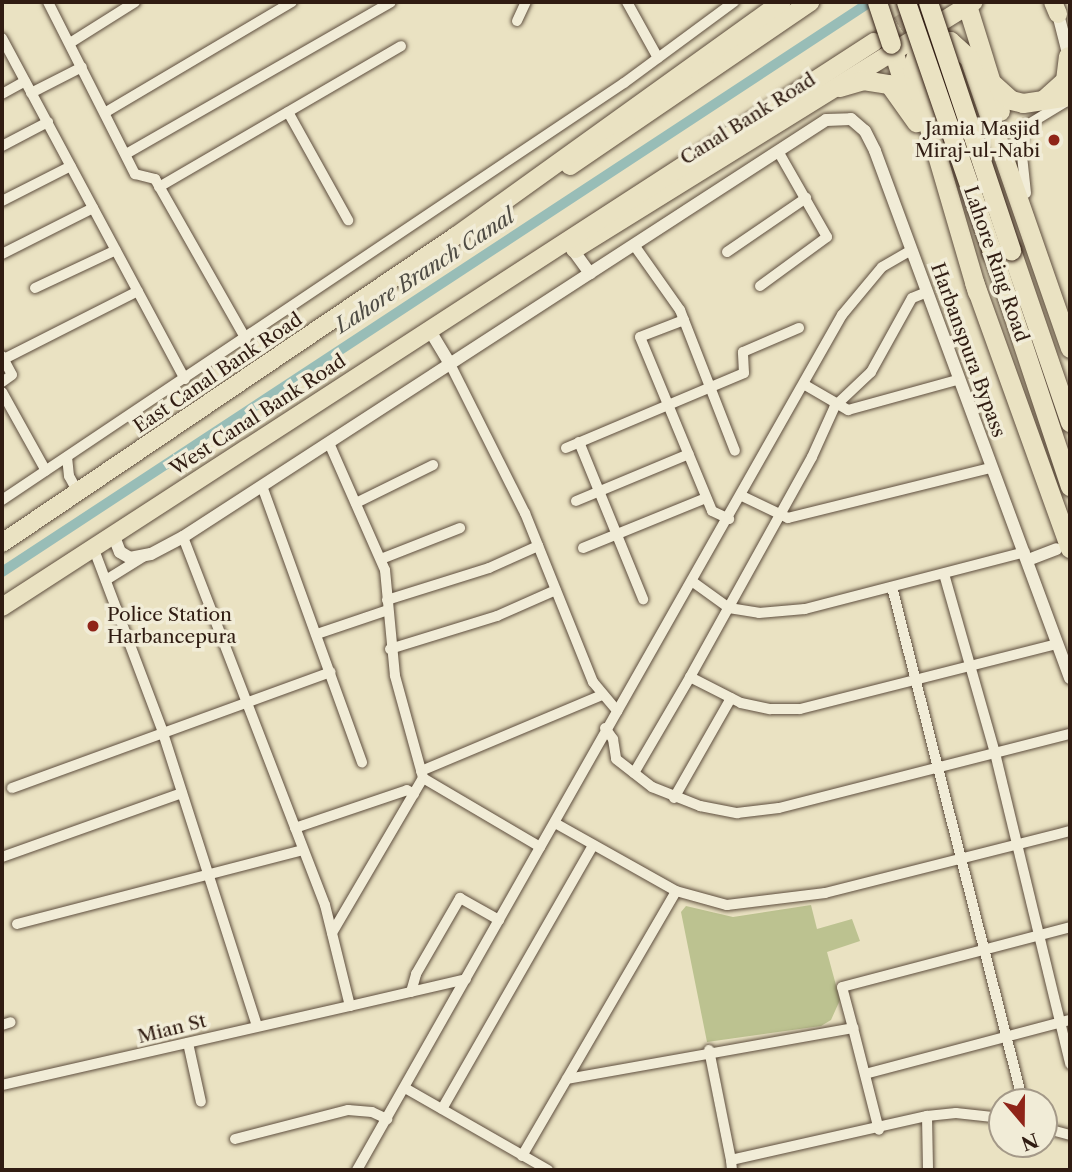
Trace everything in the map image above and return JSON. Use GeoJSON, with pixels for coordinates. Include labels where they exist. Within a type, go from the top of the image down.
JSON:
{"type":"FeatureCollection","features":[{"type":"Feature","properties":{"kind":"highway"},"geometry":{"type":"LineString","coordinates":[[456,236],[640,100],[782,2]]}},
{"type":"Feature","properties":{"kind":"highway"},"geometry":{"type":"LineString","coordinates":[[456,236],[560,173],[810,2]]}},
{"type":"Feature","properties":{"kind":"highway"},"geometry":{"type":"LineString","coordinates":[[877,2],[886,46],[977,292],[1063,549]]}},
{"type":"Feature","properties":{"kind":"highway","name":"Lahore Ring Road"},"geometry":{"type":"LineString","coordinates":[[906,2],[1070,422]]}},
{"type":"Feature","properties":{"kind":"highway","name":"Lahore Ring Road"},"geometry":{"type":"LineString","coordinates":[[928,2],[1070,486]]}},
{"type":"Feature","properties":{"kind":"highway"},"geometry":{"type":"LineString","coordinates":[[973,3],[979,43],[1026,192],[1052,293]]}},
{"type":"Feature","properties":{"kind":"highway","name":"Canal Bank Road"},"geometry":{"type":"LineString","coordinates":[[538,261],[573,250],[839,87],[886,46],[973,3]]}},
{"type":"Feature","properties":{"kind":"highway"},"geometry":{"type":"LineString","coordinates":[[977,292],[913,78],[913,60],[933,41],[950,41],[969,58],[1070,348]]}},
{"type":"Feature","properties":{"kind":"highway"},"geometry":{"type":"LineString","coordinates":[[538,261],[886,46]]}},
{"type":"Feature","properties":{"kind":"highway"},"geometry":{"type":"LineString","coordinates":[[1036,102],[1059,90],[1065,80],[1069,60]]}},
{"type":"Feature","properties":{"kind":"highway"},"geometry":{"type":"LineString","coordinates":[[839,87],[863,80],[889,84],[916,122]]}},
{"type":"Feature","properties":{"kind":"highway"},"geometry":{"type":"LineString","coordinates":[[992,83],[1011,100],[1036,102],[1070,98]]}},
{"type":"Feature","properties":{"kind":"highway","name":"East Canal Bank Road"},"geometry":{"type":"LineString","coordinates":[[2,543],[456,236]]}},
{"type":"Feature","properties":{"kind":"highway","name":"West Canal Bank Road"},"geometry":{"type":"LineString","coordinates":[[2,607],[538,261]]}},
{"type":"Feature","properties":{"kind":"street"},"geometry":{"type":"LineString","coordinates":[[48,2],[106,112],[135,174],[141,178],[149,175],[159,187],[246,339]]}},
{"type":"Feature","properties":{"kind":"street"},"geometry":{"type":"LineString","coordinates":[[70,43],[135,2]]}},
{"type":"Feature","properties":{"kind":"street"},"geometry":{"type":"LineString","coordinates":[[106,112],[292,2]]}},
{"type":"Feature","properties":{"kind":"street"},"geometry":{"type":"LineString","coordinates":[[126,155],[391,2]]}},
{"type":"Feature","properties":{"kind":"street"},"geometry":{"type":"LineString","coordinates":[[517,21],[526,2]]}},
{"type":"Feature","properties":{"kind":"street"},"geometry":{"type":"LineString","coordinates":[[2,500],[246,339],[624,83],[734,2]]}},
{"type":"Feature","properties":{"kind":"street"},"geometry":{"type":"LineString","coordinates":[[633,4],[659,58]]}},
{"type":"Feature","properties":{"kind":"street"},"geometry":{"type":"LineString","coordinates":[[1057,6],[1069,60]]}},
{"type":"Feature","properties":{"kind":"street"},"geometry":{"type":"LineString","coordinates":[[2,38],[185,379]]}},
{"type":"Feature","properties":{"kind":"street"},"geometry":{"type":"LineString","coordinates":[[159,187],[401,46]]}},
{"type":"Feature","properties":{"kind":"street"},"geometry":{"type":"LineString","coordinates":[[31,93],[82,67]]}},
{"type":"Feature","properties":{"kind":"street"},"geometry":{"type":"LineString","coordinates":[[2,94],[25,81]]}},
{"type":"Feature","properties":{"kind":"street"},"geometry":{"type":"LineString","coordinates":[[624,83],[640,100]]}},
{"type":"Feature","properties":{"kind":"street"},"geometry":{"type":"LineString","coordinates":[[1026,192],[1021,146],[1024,133],[1029,124],[1070,98]]}},
{"type":"Feature","properties":{"kind":"street"},"geometry":{"type":"LineString","coordinates":[[288,112],[348,220]]}},
{"type":"Feature","properties":{"kind":"street","name":"Harbanspura Bypass"},"geometry":{"type":"LineString","coordinates":[[778,151],[826,120],[851,119],[859,123],[875,151],[957,380],[1026,556],[1070,678]]}},
{"type":"Feature","properties":{"kind":"street"},"geometry":{"type":"LineString","coordinates":[[2,146],[47,122]]}},
{"type":"Feature","properties":{"kind":"street"},"geometry":{"type":"LineString","coordinates":[[106,580],[143,556],[183,537],[778,151],[827,237],[760,286]]}},
{"type":"Feature","properties":{"kind":"street"},"geometry":{"type":"LineString","coordinates":[[2,201],[71,166]]}},
{"type":"Feature","properties":{"kind":"street"},"geometry":{"type":"LineString","coordinates":[[727,252],[806,198]]}},
{"type":"Feature","properties":{"kind":"street"},"geometry":{"type":"LineString","coordinates":[[2,254],[93,208]]}},
{"type":"Feature","properties":{"kind":"street"},"geometry":{"type":"LineString","coordinates":[[634,245],[684,320],[713,386],[735,451]]}},
{"type":"Feature","properties":{"kind":"street"},"geometry":{"type":"LineString","coordinates":[[35,288],[116,250]]}},
{"type":"Feature","properties":{"kind":"street"},"geometry":{"type":"LineString","coordinates":[[573,250],[590,273]]}},
{"type":"Feature","properties":{"kind":"street"},"geometry":{"type":"LineString","coordinates":[[357,1170],[555,823],[605,728],[693,582],[805,386],[842,315],[872,277],[891,259],[911,250]]}},
{"type":"Feature","properties":{"kind":"street"},"geometry":{"type":"LineString","coordinates":[[2,382],[12,375],[3,357],[138,291]]}},
{"type":"Feature","properties":{"kind":"street"},"geometry":{"type":"LineString","coordinates":[[634,773],[780,515],[835,405],[871,372],[912,298],[927,292]]}},
{"type":"Feature","properties":{"kind":"street"},"geometry":{"type":"LineString","coordinates":[[684,320],[640,337],[712,511],[729,519]]}},
{"type":"Feature","properties":{"kind":"street"},"geometry":{"type":"LineString","coordinates":[[566,448],[744,373],[743,352],[799,328]]}},
{"type":"Feature","properties":{"kind":"street"},"geometry":{"type":"LineString","coordinates":[[429,329],[450,364],[538,546],[602,695],[617,711]]}},
{"type":"Feature","properties":{"kind":"street"},"geometry":{"type":"LineString","coordinates":[[805,386],[848,410],[957,380]]}},
{"type":"Feature","properties":{"kind":"street"},"geometry":{"type":"LineString","coordinates":[[2,391],[46,471]]}},
{"type":"Feature","properties":{"kind":"street"},"geometry":{"type":"LineString","coordinates":[[579,442],[643,599]]}},
{"type":"Feature","properties":{"kind":"street"},"geometry":{"type":"LineString","coordinates":[[329,443],[381,559],[390,649],[404,717],[422,775],[414,794],[332,933]]}},
{"type":"Feature","properties":{"kind":"street"},"geometry":{"type":"LineString","coordinates":[[576,501],[689,454]]}},
{"type":"Feature","properties":{"kind":"street"},"geometry":{"type":"LineString","coordinates":[[67,457],[69,476],[78,492]]}},
{"type":"Feature","properties":{"kind":"street"},"geometry":{"type":"LineString","coordinates":[[356,503],[433,465]]}},
{"type":"Feature","properties":{"kind":"street"},"geometry":{"type":"LineString","coordinates":[[742,496],[788,518],[990,468]]}},
{"type":"Feature","properties":{"kind":"street"},"geometry":{"type":"LineString","coordinates":[[262,486],[362,762]]}},
{"type":"Feature","properties":{"kind":"street"},"geometry":{"type":"LineString","coordinates":[[583,548],[706,498]]}},
{"type":"Feature","properties":{"kind":"street"},"geometry":{"type":"LineString","coordinates":[[381,559],[460,528]]}},
{"type":"Feature","properties":{"kind":"street"},"geometry":{"type":"LineString","coordinates":[[113,534],[124,556],[143,556]]}},
{"type":"Feature","properties":{"kind":"street"},"geometry":{"type":"LineString","coordinates":[[183,537],[303,850],[332,933],[350,1006]]}},
{"type":"Feature","properties":{"kind":"street"},"geometry":{"type":"LineString","coordinates":[[317,634],[538,546]]}},
{"type":"Feature","properties":{"kind":"street"},"geometry":{"type":"LineString","coordinates":[[93,547],[162,730],[257,1026]]}},
{"type":"Feature","properties":{"kind":"street"},"geometry":{"type":"LineString","coordinates":[[693,582],[729,608],[759,613],[805,609],[944,574],[1063,549]]}},
{"type":"Feature","properties":{"kind":"street"},"geometry":{"type":"LineString","coordinates":[[944,574],[995,753],[1039,935],[1065,1021],[1070,1064]]}},
{"type":"Feature","properties":{"kind":"street"},"geometry":{"type":"LineString","coordinates":[[892,587],[1020,1088]]}},
{"type":"Feature","properties":{"kind":"street"},"geometry":{"type":"LineString","coordinates":[[390,649],[497,616],[556,590]]}},
{"type":"Feature","properties":{"kind":"street"},"geometry":{"type":"LineString","coordinates":[[690,677],[732,698],[770,709],[800,709],[1056,644]]}},
{"type":"Feature","properties":{"kind":"street"},"geometry":{"type":"LineString","coordinates":[[12,788],[162,730],[331,672]]}},
{"type":"Feature","properties":{"kind":"street"},"geometry":{"type":"LineString","coordinates":[[422,775],[602,695]]}},
{"type":"Feature","properties":{"kind":"street"},"geometry":{"type":"LineString","coordinates":[[674,798],[732,698]]}},
{"type":"Feature","properties":{"kind":"street"},"geometry":{"type":"LineString","coordinates":[[605,728],[613,739],[616,759],[634,773],[674,798],[722,811],[755,811],[1070,734]]}},
{"type":"Feature","properties":{"kind":"street"},"geometry":{"type":"LineString","coordinates":[[422,775],[540,847]]}},
{"type":"Feature","properties":{"kind":"street"},"geometry":{"type":"LineString","coordinates":[[295,828],[407,790],[414,794]]}},
{"type":"Feature","properties":{"kind":"street"},"geometry":{"type":"LineString","coordinates":[[2,857],[183,793]]}},
{"type":"Feature","properties":{"kind":"street"},"geometry":{"type":"LineString","coordinates":[[555,823],[676,891],[716,903],[751,904],[825,893],[1070,831]]}},
{"type":"Feature","properties":{"kind":"street"},"geometry":{"type":"LineString","coordinates":[[442,1109],[593,845]]}},
{"type":"Feature","properties":{"kind":"street"},"geometry":{"type":"LineString","coordinates":[[17,924],[211,876],[303,850]]}},
{"type":"Feature","properties":{"kind":"street"},"geometry":{"type":"LineString","coordinates":[[522,1156],[676,891]]}},
{"type":"Feature","properties":{"kind":"street"},"geometry":{"type":"LineString","coordinates":[[411,992],[416,974],[460,898],[499,920]]}},
{"type":"Feature","properties":{"kind":"street"},"geometry":{"type":"LineString","coordinates":[[879,1130],[842,987],[1070,927]]}},
{"type":"Feature","properties":{"kind":"street","name":"Mian St"},"geometry":{"type":"LineString","coordinates":[[2,1085],[466,979]]}},
{"type":"Feature","properties":{"kind":"street"},"geometry":{"type":"LineString","coordinates":[[864,1074],[1065,1021]]}},
{"type":"Feature","properties":{"kind":"street"},"geometry":{"type":"LineString","coordinates":[[567,1079],[709,1050],[853,1028]]}},
{"type":"Feature","properties":{"kind":"street"},"geometry":{"type":"LineString","coordinates":[[188,1043],[201,1102]]}},
{"type":"Feature","properties":{"kind":"street"},"geometry":{"type":"LineString","coordinates":[[709,1050],[732,1165],[927,1116],[956,1113],[988,1116]]}},
{"type":"Feature","properties":{"kind":"street"},"geometry":{"type":"LineString","coordinates":[[405,1088],[548,1170]]}},
{"type":"Feature","properties":{"kind":"street"},"geometry":{"type":"LineString","coordinates":[[235,1139],[348,1110],[387,1119]]}},
{"type":"Feature","properties":{"kind":"street"},"geometry":{"type":"LineString","coordinates":[[927,1116],[929,1170]]}},
{"type":"Feature","properties":{"kind":"green space"},"geometry":{"type":"Polygon","coordinates":[[[811,905],[817,929],[852,919],[860,941],[827,952],[840,1000],[831,1020],[821,1026],[707,1042],[681,912],[686,906],[733,917],[811,905]]]}},
{"type":"Feature","properties":{"kind":"waterway","name":"Lahore Branch Canal"},"geometry":{"type":"LineString","coordinates":[[2,572],[870,2]]}},
{"type":"Feature","properties":{"kind":"tunnel"},"geometry":{"type":"LineString","coordinates":[[876,40],[934,2]]}},
{"type":"Feature","properties":{"kind":"place","name":"Jamia Masjid Miraj-ul-Nabi"},"geometry":{"type":"Point","coordinates":[1054,140]}},
{"type":"Feature","properties":{"kind":"place","name":"Police Station Harbancepura"},"geometry":{"type":"Point","coordinates":[93,626]}}]}
